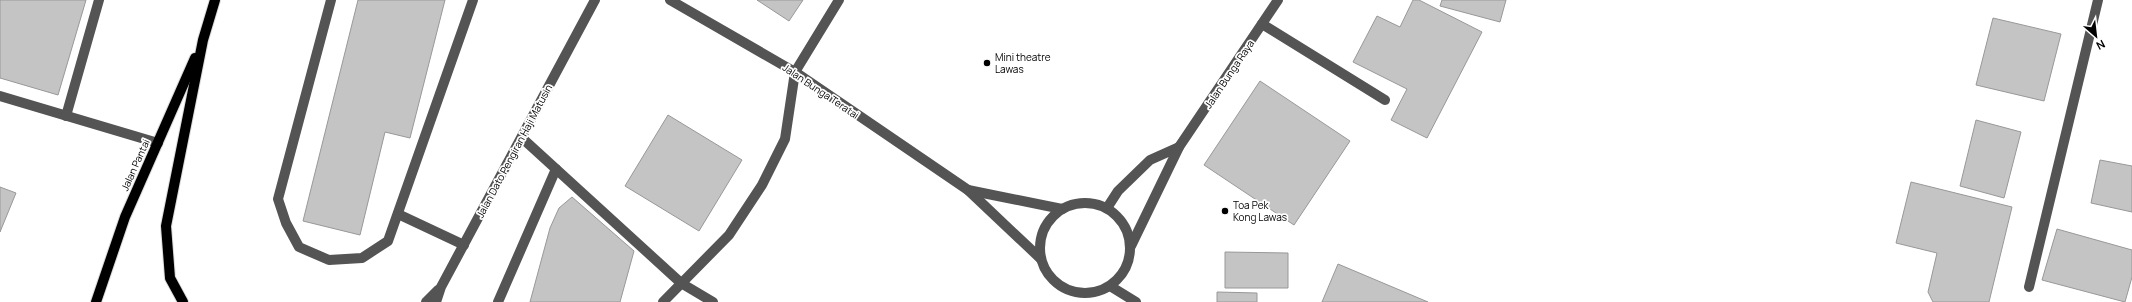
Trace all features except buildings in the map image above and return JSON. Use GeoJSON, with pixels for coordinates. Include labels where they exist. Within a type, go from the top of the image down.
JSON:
{"type":"FeatureCollection","features":[{"type":"Feature","properties":{"kind":"main road","name":"Jalan Pantai"},"geometry":{"type":"LineString","coordinates":[[183,302],[170,278],[166,226],[203,40],[215,0]]}},
{"type":"Feature","properties":{"kind":"main road","name":"Jalan Pantai"},"geometry":{"type":"LineString","coordinates":[[96,302],[125,217],[203,40]]}},
{"type":"Feature","properties":{"kind":"street"},"geometry":{"type":"LineString","coordinates":[[66,116],[99,0]]}},
{"type":"Feature","properties":{"kind":"street"},"geometry":{"type":"LineString","coordinates":[[331,0],[278,198],[286,223],[299,247],[329,260],[362,258],[388,240],[473,0]]}},
{"type":"Feature","properties":{"kind":"street","name":"Jalan Dato Pengiran Haji Matusin"},"geometry":{"type":"LineString","coordinates":[[436,302],[441,287],[595,0]]}},
{"type":"Feature","properties":{"kind":"street","name":"Jalan Bunga Teratai"},"geometry":{"type":"LineString","coordinates":[[670,0],[795,72],[968,190]]}},
{"type":"Feature","properties":{"kind":"street"},"geometry":{"type":"LineString","coordinates":[[663,302],[729,235],[762,185],[785,139],[795,72],[839,0]]}},
{"type":"Feature","properties":{"kind":"street","name":"Jalan Bunga Raya"},"geometry":{"type":"LineString","coordinates":[[1131,246],[1180,148],[1278,0]]}},
{"type":"Feature","properties":{"kind":"street"},"geometry":{"type":"LineString","coordinates":[[2029,287],[2098,0]]}},
{"type":"Feature","properties":{"kind":"street"},"geometry":{"type":"LineString","coordinates":[[1262,24],[1385,100]]}},
{"type":"Feature","properties":{"kind":"street"},"geometry":{"type":"LineString","coordinates":[[0,96],[158,144]]}},
{"type":"Feature","properties":{"kind":"street"},"geometry":{"type":"LineString","coordinates":[[522,138],[681,283],[713,302]]}},
{"type":"Feature","properties":{"kind":"street"},"geometry":{"type":"LineString","coordinates":[[1107,208],[1118,191],[1150,160],[1180,148]]}},
{"type":"Feature","properties":{"kind":"street"},"geometry":{"type":"LineString","coordinates":[[498,302],[556,169]]}},
{"type":"Feature","properties":{"kind":"street"},"geometry":{"type":"LineString","coordinates":[[968,190],[1062,209]]}},
{"type":"Feature","properties":{"kind":"street"},"geometry":{"type":"LineString","coordinates":[[968,190],[1041,259]]}},
{"type":"Feature","properties":{"kind":"street"},"geometry":{"type":"LineString","coordinates":[[1092,203],[1107,208],[1119,218],[1128,231],[1131,246],[1129,262],[1122,275],[1110,286],[1081,298],[1056,283],[1047,272],[1041,259],[1040,245],[1043,231],[1051,219],[1062,209],[1076,204],[1092,203]]}},
{"type":"Feature","properties":{"kind":"street"},"geometry":{"type":"LineString","coordinates":[[398,214],[464,245]]}},
{"type":"Feature","properties":{"kind":"street"},"geometry":{"type":"LineString","coordinates":[[1110,286],[1136,302]]}},
{"type":"Feature","properties":{"kind":"street"},"geometry":{"type":"LineString","coordinates":[[426,302],[441,287]]}},
{"type":"Feature","properties":{"kind":"place","name":"Mini theatre Lawas"},"geometry":{"type":"Point","coordinates":[987,63]}},
{"type":"Feature","properties":{"kind":"place","name":"Toa Pek Kong Lawas"},"geometry":{"type":"Point","coordinates":[1225,211]}}]}
